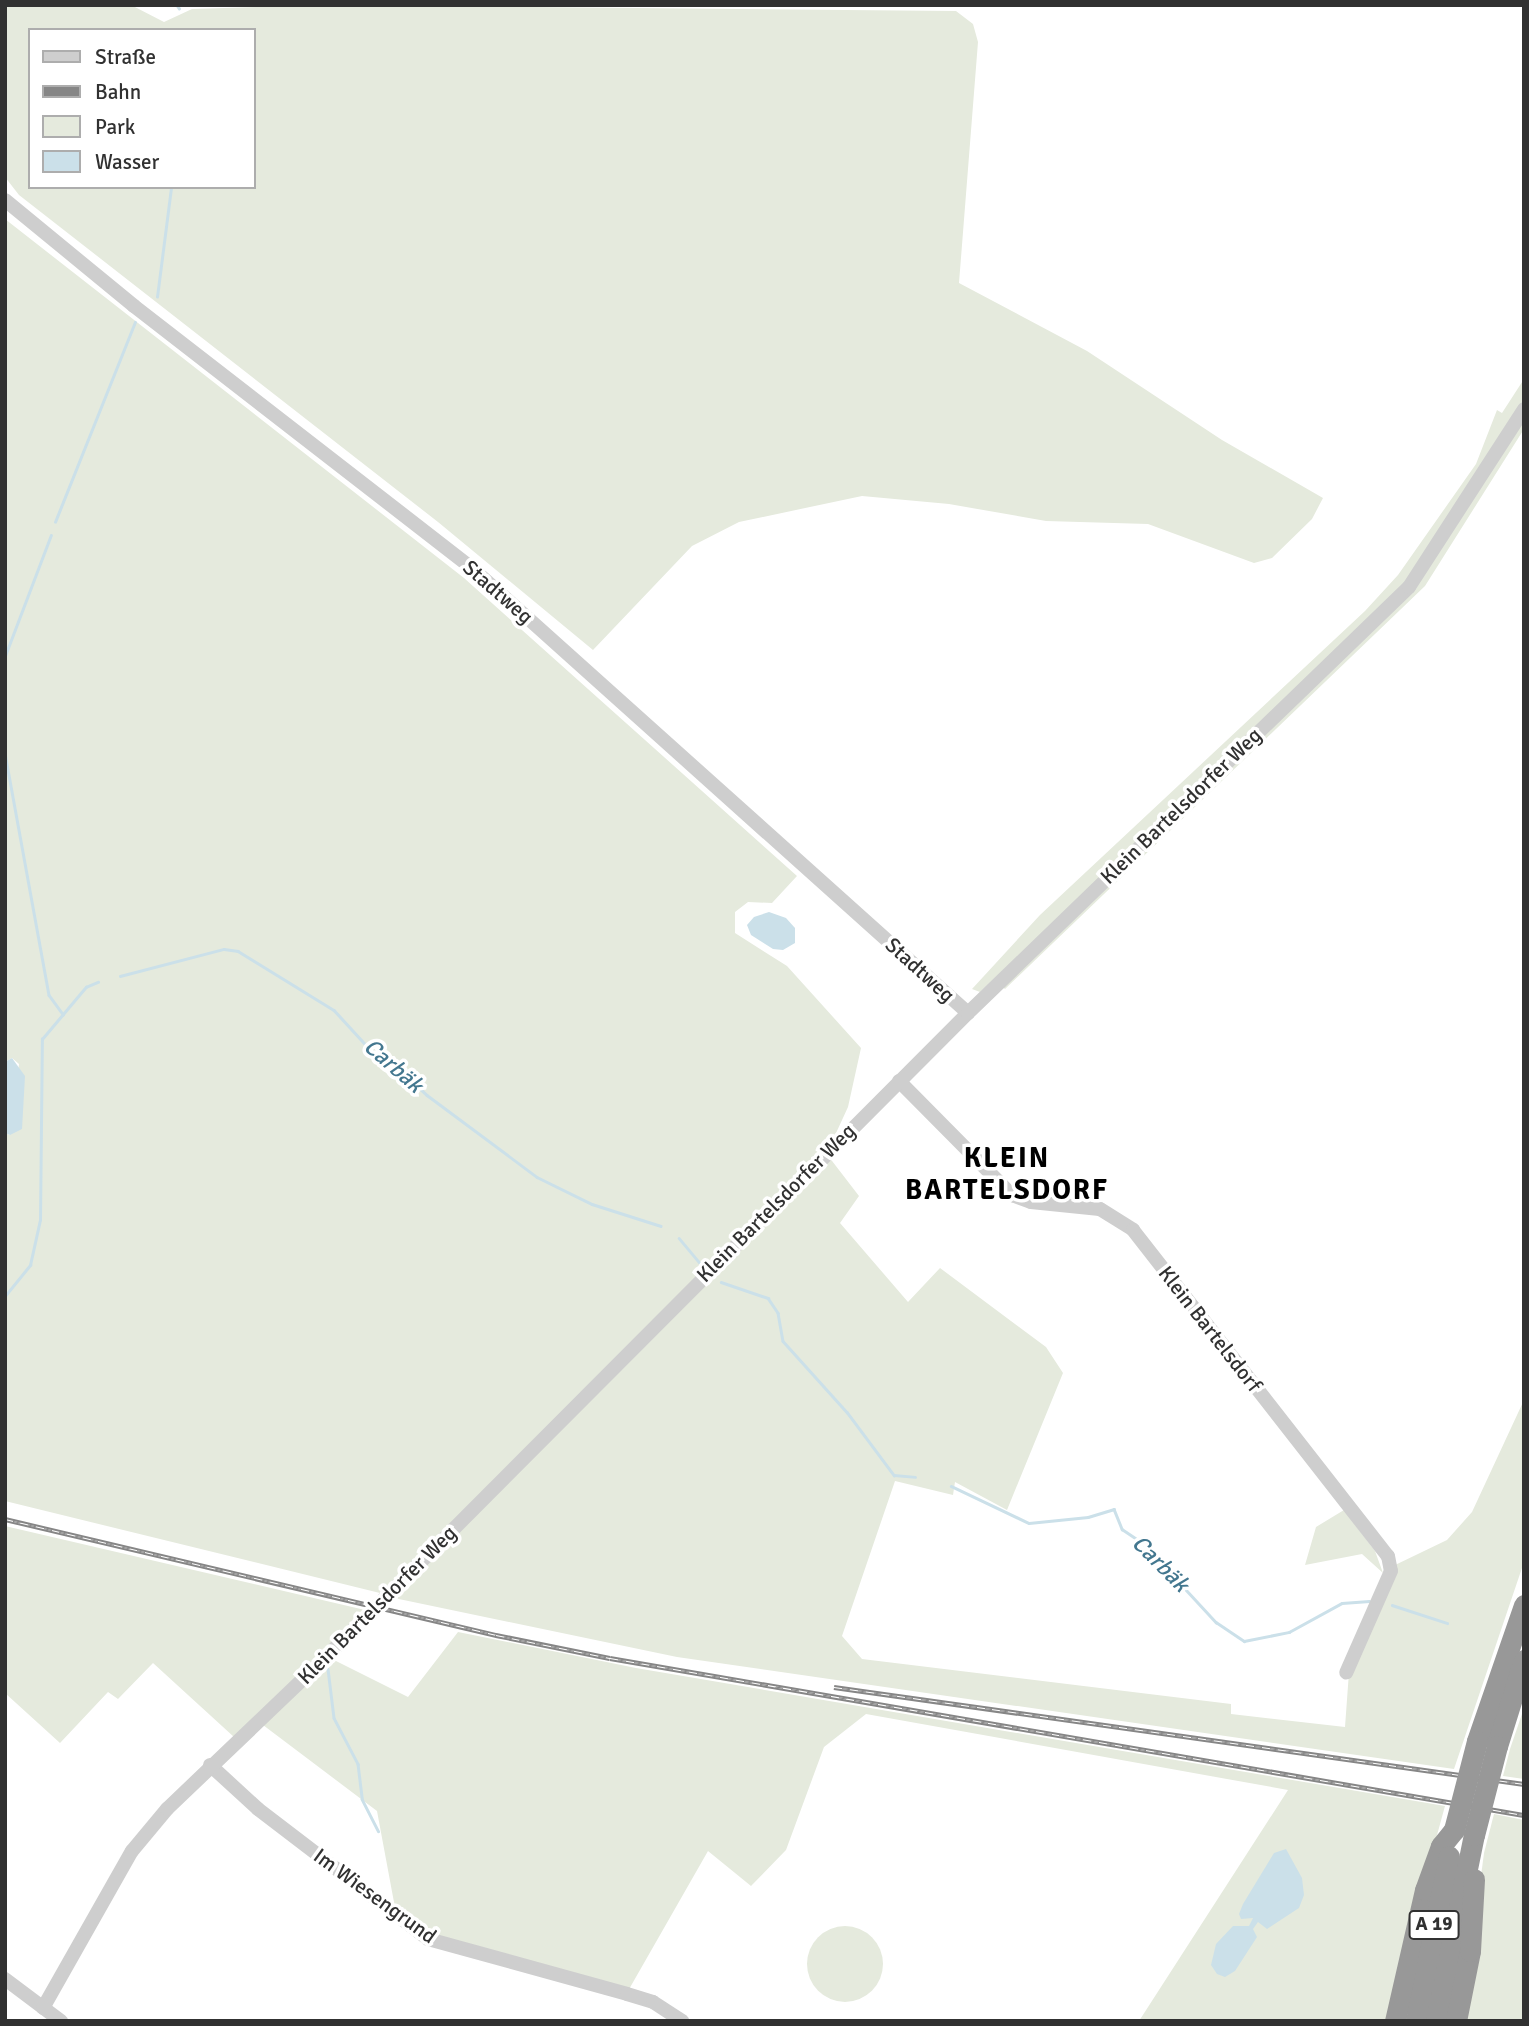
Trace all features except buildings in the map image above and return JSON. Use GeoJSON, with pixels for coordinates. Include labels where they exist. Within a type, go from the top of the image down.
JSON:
{"type":"FeatureCollection","features":[{"type":"Feature","properties":{"kind":"highway","name":"A 19"},"geometry":{"type":"LineString","coordinates":[[1416,2021],[1524,1605]]}},
{"type":"Feature","properties":{"kind":"highway","name":"A 19"},"geometry":{"type":"LineString","coordinates":[[1487,1744],[1524,1660]]}},
{"type":"Feature","properties":{"kind":"highway","name":"A 19"},"geometry":{"type":"LineString","coordinates":[[1436,2021],[1464,1832]]}},
{"type":"Feature","properties":{"kind":"highway"},"geometry":{"type":"LineString","coordinates":[[1395,2021],[1425,1890],[1441,1846],[1464,1832],[1473,1924],[1456,2021]]}},
{"type":"Feature","properties":{"kind":"street","name":"Stadtweg"},"geometry":{"type":"LineString","coordinates":[[5,200],[134,306],[473,569],[968,1013]]}},
{"type":"Feature","properties":{"kind":"street","name":"Klein Bartelsdorfer Weg"},"geometry":{"type":"LineString","coordinates":[[43,2008],[132,1851],[210,1765],[328,1656],[968,1013],[1409,587],[1524,409]]}},
{"type":"Feature","properties":{"kind":"street","name":"Klein Bartelsdorf"},"geometry":{"type":"LineString","coordinates":[[899,1081],[1012,1195],[1031,1202],[1100,1209],[1133,1230],[1388,1556],[1391,1571],[1346,1673]]}},
{"type":"Feature","properties":{"kind":"street","name":"Im Wiesengrund"},"geometry":{"type":"LineString","coordinates":[[210,1765],[258,1809],[428,1939],[627,1993],[653,2002],[682,2021]]}},
{"type":"Feature","properties":{"kind":"street"},"geometry":{"type":"LineString","coordinates":[[5,1979],[61,2021]]}},
{"type":"Feature","properties":{"kind":"green space"},"geometry":{"type":"Polygon","coordinates":[[[5,5],[131,5],[164,22],[192,9],[313,5],[956,11],[973,24],[978,42],[959,283],[1087,351],[1222,440],[1323,498],[1312,519],[1272,558],[1254,563],[1148,524],[1046,521],[949,504],[862,496],[739,522],[692,546],[593,650],[438,522],[19,195],[5,177],[5,5]]]}},
{"type":"Feature","properties":{"kind":"green space"},"geometry":{"type":"Polygon","coordinates":[[[5,219],[464,578],[797,876],[772,903],[748,902],[735,912],[735,933],[787,966],[861,1048],[848,1107],[831,1144],[384,1594],[5,1501],[5,1133],[10,1135],[19,1064],[12,1058],[5,1062],[5,219]]]}},
{"type":"Feature","properties":{"kind":"green space"},"geometry":{"type":"Polygon","coordinates":[[[1524,379],[1524,429],[1425,586],[1005,989],[994,979],[980,992],[972,989],[1040,915],[1365,611],[1398,575],[1476,464],[1497,410],[1502,413],[1524,379]]]}},
{"type":"Feature","properties":{"kind":"green space"},"geometry":{"type":"Polygon","coordinates":[[[829,1157],[859,1196],[840,1223],[908,1302],[940,1268],[1046,1347],[1063,1373],[1007,1510],[955,1482],[953,1495],[895,1481],[842,1636],[862,1659],[1231,1704],[1231,1714],[1345,1727],[1349,1672],[1393,1566],[1447,1540],[1472,1512],[1524,1400],[1524,1562],[1454,1769],[677,1657],[394,1598],[829,1157]]]}},
{"type":"Feature","properties":{"kind":"green space"},"geometry":{"type":"Polygon","coordinates":[[[1344,1510],[1375,1551],[1383,1573],[1362,1554],[1305,1565],[1316,1527],[1344,1510]]]}},
{"type":"Feature","properties":{"kind":"green space"},"geometry":{"type":"Polygon","coordinates":[[[5,1526],[365,1610],[234,1737],[153,1663],[118,1699],[108,1692],[60,1743],[5,1693],[5,1526]]]}},
{"type":"Feature","properties":{"kind":"green space"},"geometry":{"type":"Polygon","coordinates":[[[458,1632],[636,1668],[1445,1806],[1386,2021],[1139,2021],[1288,1790],[866,1714],[824,1747],[786,1850],[751,1886],[708,1851],[628,1991],[449,1945],[396,1913],[377,1811],[263,1725],[332,1659],[408,1697],[458,1632]]]}},
{"type":"Feature","properties":{"kind":"green space"},"geometry":{"type":"Polygon","coordinates":[[[1524,1708],[1524,1779],[1503,1776],[1510,1749],[1524,1708]]]}},
{"type":"Feature","properties":{"kind":"green space"},"geometry":{"type":"Polygon","coordinates":[[[1494,1814],[1524,1820],[1524,2021],[1462,2021],[1484,1853],[1494,1814]]]}},
{"type":"Feature","properties":{"kind":"green space"},"geometry":{"type":"Polygon","coordinates":[[[845,1926],[860,1929],[872,1937],[880,1949],[883,1964],[880,1979],[872,1991],[860,1999],[845,2002],[830,1999],[818,1991],[810,1979],[807,1964],[810,1949],[818,1937],[830,1929],[845,1926]]]}},
{"type":"Feature","properties":{"kind":"water"},"geometry":{"type":"Polygon","coordinates":[[[769,912],[786,918],[795,928],[795,943],[783,950],[773,949],[751,935],[747,925],[754,917],[769,912]]]}},
{"type":"Feature","properties":{"kind":"water"},"geometry":{"type":"Polygon","coordinates":[[[12,1058],[25,1076],[22,1129],[10,1135],[5,1133],[5,1062],[12,1058]]]}},
{"type":"Feature","properties":{"kind":"water"},"geometry":{"type":"Polygon","coordinates":[[[1286,1849],[1302,1878],[1304,1895],[1299,1908],[1267,1929],[1258,1922],[1253,1929],[1257,1937],[1235,1971],[1225,1977],[1217,1974],[1211,1965],[1216,1944],[1233,1926],[1249,1926],[1253,1918],[1241,1919],[1239,1914],[1243,1904],[1274,1853],[1286,1849]]]}},
{"type":"Feature","properties":{"kind":"waterway"},"geometry":{"type":"LineString","coordinates":[[157,297],[171,189]]}},
{"type":"Feature","properties":{"kind":"waterway"},"geometry":{"type":"LineString","coordinates":[[55,522],[135,322]]}},
{"type":"Feature","properties":{"kind":"waterway"},"geometry":{"type":"LineString","coordinates":[[5,656],[51,535]]}},
{"type":"Feature","properties":{"kind":"waterway"},"geometry":{"type":"LineString","coordinates":[[5,753],[49,995],[63,1014]]}},
{"type":"Feature","properties":{"kind":"waterway","name":"Carbäk"},"geometry":{"type":"LineString","coordinates":[[120,976],[224,949],[238,951],[334,1010],[376,1056],[399,1069],[427,1095],[537,1177],[592,1204],[661,1226]]}},
{"type":"Feature","properties":{"kind":"waterway","name":"Carbäk"},"geometry":{"type":"LineString","coordinates":[[5,1296],[30,1265],[40,1220],[42,1039],[86,987],[98,982]]}},
{"type":"Feature","properties":{"kind":"waterway","name":"Carbäk"},"geometry":{"type":"LineString","coordinates":[[679,1238],[701,1264]]}},
{"type":"Feature","properties":{"kind":"waterway","name":"Carbäk"},"geometry":{"type":"LineString","coordinates":[[721,1282],[768,1298],[778,1313],[783,1341],[847,1412],[894,1475],[915,1477]]}},
{"type":"Feature","properties":{"kind":"waterway","name":"Carbäk"},"geometry":{"type":"LineString","coordinates":[[951,1486],[1029,1523],[1088,1517],[1114,1509],[1122,1529],[1143,1543],[1216,1622],[1244,1641],[1289,1632],[1342,1603],[1369,1601]]}},
{"type":"Feature","properties":{"kind":"waterway","name":"Carbäk"},"geometry":{"type":"LineString","coordinates":[[1392,1605],[1447,1623]]}},
{"type":"Feature","properties":{"kind":"waterway"},"geometry":{"type":"LineString","coordinates":[[328,1669],[334,1718],[358,1764],[362,1799],[378,1831]]}},
{"type":"Feature","properties":{"kind":"railway"},"geometry":{"type":"LineString","coordinates":[[5,1519],[496,1635],[610,1658],[1524,1815]]}},
{"type":"Feature","properties":{"kind":"railway"},"geometry":{"type":"LineString","coordinates":[[834,1687],[1524,1784]]}},
{"type":"Feature","properties":{"kind":"district","name":"KLEIN BARTELSDORF"},"geometry":{"type":"Point","coordinates":[1007,1174]}}]}
